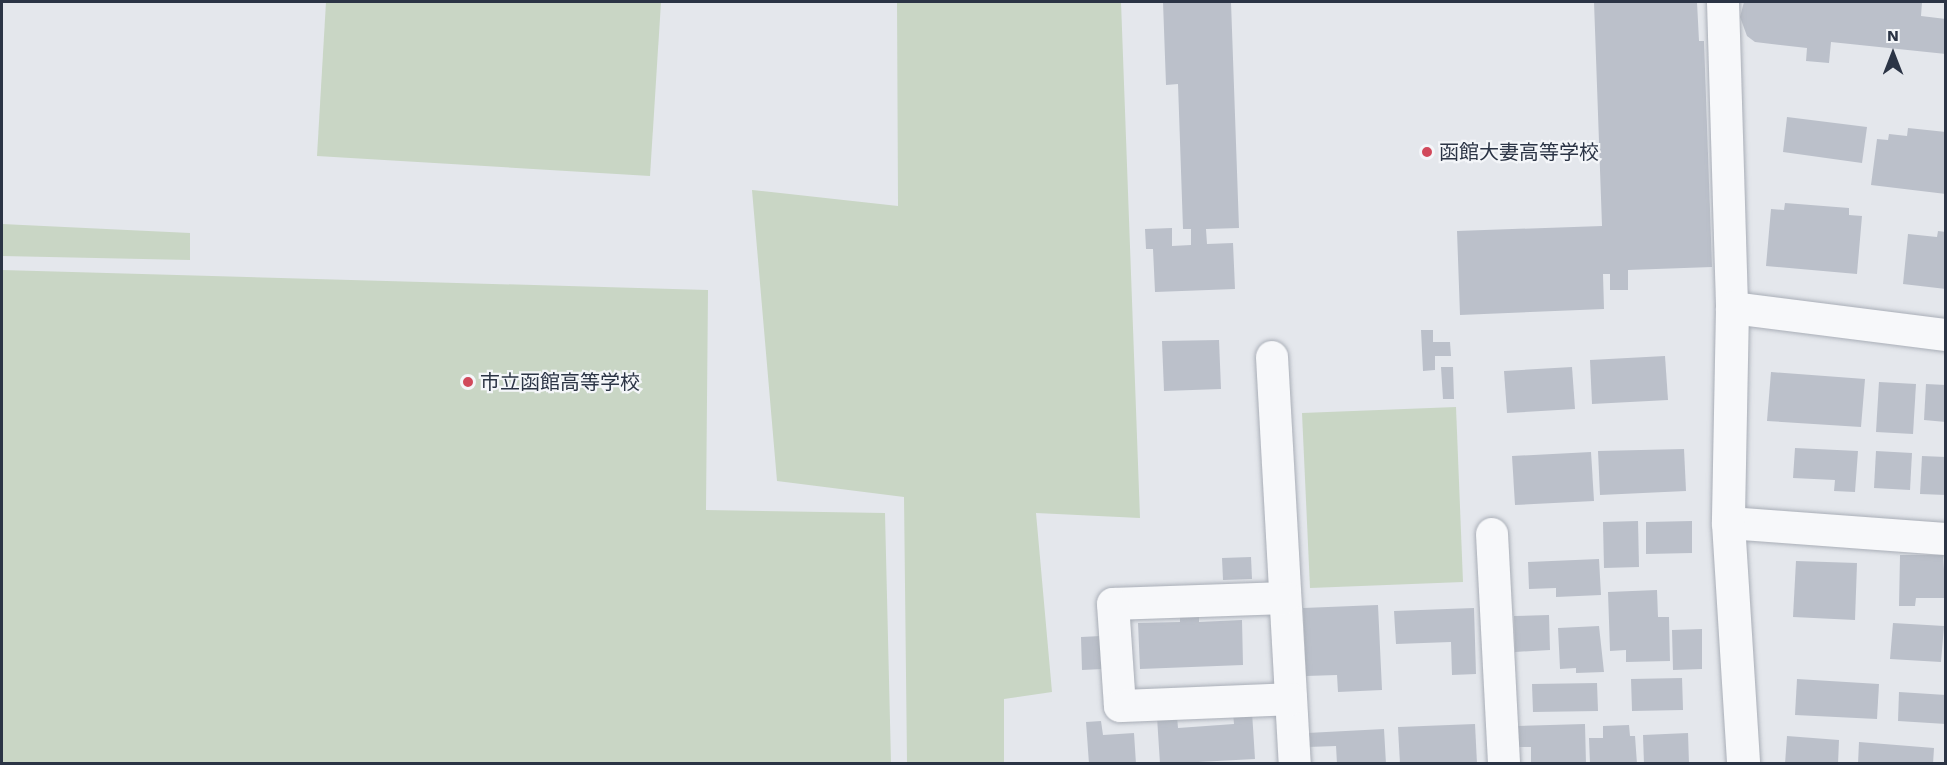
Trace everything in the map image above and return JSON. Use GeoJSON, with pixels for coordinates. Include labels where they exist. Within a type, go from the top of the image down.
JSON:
{"type":"FeatureCollection","features":[{"type":"Feature","properties":{"kind":"street"},"geometry":{"type":"LineString","coordinates":[[1723,2],[1732,308],[1728,523],[1743,764]]}},
{"type":"Feature","properties":{"kind":"street"},"geometry":{"type":"LineString","coordinates":[[1732,308],[1946,335]]}},
{"type":"Feature","properties":{"kind":"street"},"geometry":{"type":"LineString","coordinates":[[1272,357],[1294,764]]}},
{"type":"Feature","properties":{"kind":"street"},"geometry":{"type":"LineString","coordinates":[[1728,523],[1946,539]]}},
{"type":"Feature","properties":{"kind":"street"},"geometry":{"type":"LineString","coordinates":[[1492,534],[1504,764]]}},
{"type":"Feature","properties":{"kind":"street"},"geometry":{"type":"LineString","coordinates":[[1285,598],[1113,603],[1120,706],[1291,699]]}},
{"type":"Feature","properties":{"kind":"green space"},"geometry":{"type":"Polygon","coordinates":[[[326,2],[661,2],[650,176],[317,156],[326,2]]]}},
{"type":"Feature","properties":{"kind":"green space"},"geometry":{"type":"Polygon","coordinates":[[[897,2],[1121,2],[1140,518],[1036,513],[1052,692],[1004,699],[1004,763],[907,763],[904,497],[777,481],[752,190],[898,206],[897,2]]]}},
{"type":"Feature","properties":{"kind":"green space"},"geometry":{"type":"Polygon","coordinates":[[[2,224],[190,233],[190,260],[2,256],[2,224]]]}},
{"type":"Feature","properties":{"kind":"green space"},"geometry":{"type":"Polygon","coordinates":[[[2,270],[708,290],[706,510],[885,513],[891,763],[2,763],[2,270]]]}},
{"type":"Feature","properties":{"kind":"green space"},"geometry":{"type":"Polygon","coordinates":[[[1456,407],[1463,582],[1310,588],[1302,413],[1456,407]]]}},
{"type":"Feature","properties":{"kind":"building"},"geometry":{"type":"Polygon","coordinates":[[[1163,2],[1231,2],[1239,228],[1206,229],[1207,244],[1233,243],[1235,289],[1155,292],[1153,249],[1146,249],[1145,229],[1172,228],[1172,246],[1191,245],[1191,229],[1183,229],[1178,84],[1166,85],[1163,2]]]}},
{"type":"Feature","properties":{"kind":"building"},"geometry":{"type":"Polygon","coordinates":[[[1594,2],[1697,2],[1699,41],[1704,41],[1712,267],[1628,270],[1628,290],[1610,290],[1610,274],[1603,274],[1604,309],[1460,315],[1457,231],[1602,226],[1594,2]]]}},
{"type":"Feature","properties":{"kind":"building"},"geometry":{"type":"Polygon","coordinates":[[[1744,2],[1922,2],[1921,16],[1946,19],[1946,54],[1831,42],[1829,63],[1806,61],[1807,48],[1755,42],[1747,36],[1740,17],[1744,2]]]}},
{"type":"Feature","properties":{"kind":"building"},"geometry":{"type":"Polygon","coordinates":[[[1787,117],[1867,127],[1862,163],[1783,152],[1787,117]]]}},
{"type":"Feature","properties":{"kind":"building"},"geometry":{"type":"Polygon","coordinates":[[[1908,128],[1946,132],[1946,194],[1871,185],[1877,139],[1888,140],[1889,134],[1907,136],[1908,128]]]}},
{"type":"Feature","properties":{"kind":"building"},"geometry":{"type":"Polygon","coordinates":[[[1785,203],[1849,208],[1849,215],[1862,216],[1857,274],[1766,266],[1771,209],[1784,210],[1785,203]]]}},
{"type":"Feature","properties":{"kind":"building"},"geometry":{"type":"Polygon","coordinates":[[[1938,231],[1946,232],[1946,289],[1903,284],[1908,234],[1937,237],[1938,231]]]}},
{"type":"Feature","properties":{"kind":"building"},"geometry":{"type":"Polygon","coordinates":[[[1421,330],[1433,330],[1433,342],[1450,342],[1451,356],[1435,356],[1435,370],[1423,371],[1421,330]]]}},
{"type":"Feature","properties":{"kind":"building"},"geometry":{"type":"Polygon","coordinates":[[[1219,340],[1221,389],[1164,391],[1162,341],[1219,340]]]}},
{"type":"Feature","properties":{"kind":"building"},"geometry":{"type":"Polygon","coordinates":[[[1665,356],[1668,400],[1592,404],[1590,360],[1665,356]]]}},
{"type":"Feature","properties":{"kind":"building"},"geometry":{"type":"Polygon","coordinates":[[[1441,367],[1453,367],[1454,399],[1443,399],[1441,367]]]}},
{"type":"Feature","properties":{"kind":"building"},"geometry":{"type":"Polygon","coordinates":[[[1572,367],[1575,409],[1507,413],[1504,371],[1572,367]]]}},
{"type":"Feature","properties":{"kind":"building"},"geometry":{"type":"Polygon","coordinates":[[[1771,372],[1865,379],[1861,427],[1767,421],[1771,372]]]}},
{"type":"Feature","properties":{"kind":"building"},"geometry":{"type":"Polygon","coordinates":[[[1879,382],[1916,384],[1913,434],[1876,432],[1879,382]]]}},
{"type":"Feature","properties":{"kind":"building"},"geometry":{"type":"Polygon","coordinates":[[[1926,384],[1946,385],[1946,422],[1924,420],[1926,384]]]}},
{"type":"Feature","properties":{"kind":"building"},"geometry":{"type":"Polygon","coordinates":[[[1795,448],[1858,451],[1855,492],[1834,491],[1835,480],[1793,478],[1795,448]]]}},
{"type":"Feature","properties":{"kind":"building"},"geometry":{"type":"Polygon","coordinates":[[[1684,449],[1686,491],[1600,495],[1598,451],[1684,449]]]}},
{"type":"Feature","properties":{"kind":"building"},"geometry":{"type":"Polygon","coordinates":[[[1876,451],[1912,453],[1910,490],[1874,488],[1876,451]]]}},
{"type":"Feature","properties":{"kind":"building"},"geometry":{"type":"Polygon","coordinates":[[[1591,452],[1594,501],[1515,505],[1512,456],[1591,452]]]}},
{"type":"Feature","properties":{"kind":"building"},"geometry":{"type":"Polygon","coordinates":[[[1922,456],[1946,457],[1946,495],[1920,494],[1922,456]]]}},
{"type":"Feature","properties":{"kind":"building"},"geometry":{"type":"Polygon","coordinates":[[[1638,521],[1639,567],[1604,568],[1603,522],[1638,521]]]}},
{"type":"Feature","properties":{"kind":"building"},"geometry":{"type":"Polygon","coordinates":[[[1692,521],[1692,553],[1646,554],[1646,522],[1692,521]]]}},
{"type":"Feature","properties":{"kind":"building"},"geometry":{"type":"Polygon","coordinates":[[[1900,555],[1943,555],[1946,598],[1916,598],[1915,606],[1899,606],[1900,555]]]}},
{"type":"Feature","properties":{"kind":"building"},"geometry":{"type":"Polygon","coordinates":[[[1251,557],[1252,579],[1223,580],[1222,558],[1251,557]]]}},
{"type":"Feature","properties":{"kind":"building"},"geometry":{"type":"Polygon","coordinates":[[[1599,559],[1601,595],[1556,597],[1556,588],[1529,589],[1528,562],[1599,559]]]}},
{"type":"Feature","properties":{"kind":"building"},"geometry":{"type":"Polygon","coordinates":[[[1796,561],[1857,563],[1855,620],[1793,617],[1796,561]]]}},
{"type":"Feature","properties":{"kind":"building"},"geometry":{"type":"Polygon","coordinates":[[[1657,590],[1658,617],[1669,617],[1670,661],[1626,662],[1626,650],[1610,651],[1608,592],[1657,590]]]}},
{"type":"Feature","properties":{"kind":"building"},"geometry":{"type":"Polygon","coordinates":[[[1378,605],[1382,690],[1338,692],[1337,675],[1306,676],[1303,608],[1378,605]]]}},
{"type":"Feature","properties":{"kind":"building"},"geometry":{"type":"Polygon","coordinates":[[[1474,608],[1476,674],[1452,675],[1451,642],[1396,644],[1394,611],[1474,608]]]}},
{"type":"Feature","properties":{"kind":"building"},"geometry":{"type":"Polygon","coordinates":[[[1199,611],[1199,622],[1242,620],[1243,665],[1140,669],[1138,623],[1180,622],[1180,612],[1199,611]]]}},
{"type":"Feature","properties":{"kind":"building"},"geometry":{"type":"Polygon","coordinates":[[[1549,615],[1550,650],[1515,652],[1514,616],[1549,615]]]}},
{"type":"Feature","properties":{"kind":"building"},"geometry":{"type":"Polygon","coordinates":[[[1893,623],[1944,626],[1941,662],[1890,659],[1893,623]]]}},
{"type":"Feature","properties":{"kind":"building"},"geometry":{"type":"Polygon","coordinates":[[[1599,626],[1604,672],[1576,673],[1576,668],[1560,669],[1558,628],[1599,626]]]}},
{"type":"Feature","properties":{"kind":"building"},"geometry":{"type":"Polygon","coordinates":[[[1702,629],[1702,669],[1673,670],[1672,630],[1702,629]]]}},
{"type":"Feature","properties":{"kind":"building"},"geometry":{"type":"Polygon","coordinates":[[[1101,636],[1103,669],[1082,670],[1081,637],[1101,636]]]}},
{"type":"Feature","properties":{"kind":"building"},"geometry":{"type":"Polygon","coordinates":[[[1682,678],[1683,710],[1632,711],[1631,679],[1682,678]]]}},
{"type":"Feature","properties":{"kind":"building"},"geometry":{"type":"Polygon","coordinates":[[[1797,679],[1879,684],[1877,719],[1795,715],[1797,679]]]}},
{"type":"Feature","properties":{"kind":"building"},"geometry":{"type":"Polygon","coordinates":[[[1597,683],[1598,711],[1533,712],[1532,684],[1597,683]]]}},
{"type":"Feature","properties":{"kind":"building"},"geometry":{"type":"Polygon","coordinates":[[[1899,692],[1946,695],[1946,724],[1898,721],[1899,692]]]}},
{"type":"Feature","properties":{"kind":"building"},"geometry":{"type":"Polygon","coordinates":[[[1252,712],[1255,759],[1160,764],[1157,717],[1177,716],[1178,728],[1234,724],[1233,713],[1252,712]]]}},
{"type":"Feature","properties":{"kind":"building"},"geometry":{"type":"Polygon","coordinates":[[[1101,721],[1103,735],[1134,733],[1136,764],[1089,764],[1086,722],[1101,721]]]}},
{"type":"Feature","properties":{"kind":"building"},"geometry":{"type":"Polygon","coordinates":[[[1475,724],[1477,764],[1400,764],[1398,727],[1475,724]]]}},
{"type":"Feature","properties":{"kind":"building"},"geometry":{"type":"Polygon","coordinates":[[[1585,724],[1586,764],[1531,762],[1531,747],[1517,747],[1517,726],[1585,724]]]}},
{"type":"Feature","properties":{"kind":"building"},"geometry":{"type":"Polygon","coordinates":[[[1629,725],[1630,736],[1635,736],[1637,764],[1590,764],[1589,738],[1603,738],[1603,726],[1629,725]]]}},
{"type":"Feature","properties":{"kind":"building"},"geometry":{"type":"Polygon","coordinates":[[[1384,729],[1386,764],[1337,764],[1336,746],[1308,747],[1307,733],[1384,729]]]}},
{"type":"Feature","properties":{"kind":"building"},"geometry":{"type":"Polygon","coordinates":[[[1688,733],[1689,764],[1644,764],[1643,735],[1688,733]]]}},
{"type":"Feature","properties":{"kind":"building"},"geometry":{"type":"Polygon","coordinates":[[[1787,736],[1839,740],[1838,764],[1785,764],[1787,736]]]}},
{"type":"Feature","properties":{"kind":"building"},"geometry":{"type":"Polygon","coordinates":[[[1859,742],[1934,748],[1933,764],[1858,764],[1859,742]]]}},
{"type":"Feature","properties":{"kind":"place","name":"函館大妻高等学校"},"geometry":{"type":"Point","coordinates":[1427,152]}},
{"type":"Feature","properties":{"kind":"place","name":"市立函館高等学校"},"geometry":{"type":"Point","coordinates":[468,382]}}]}
